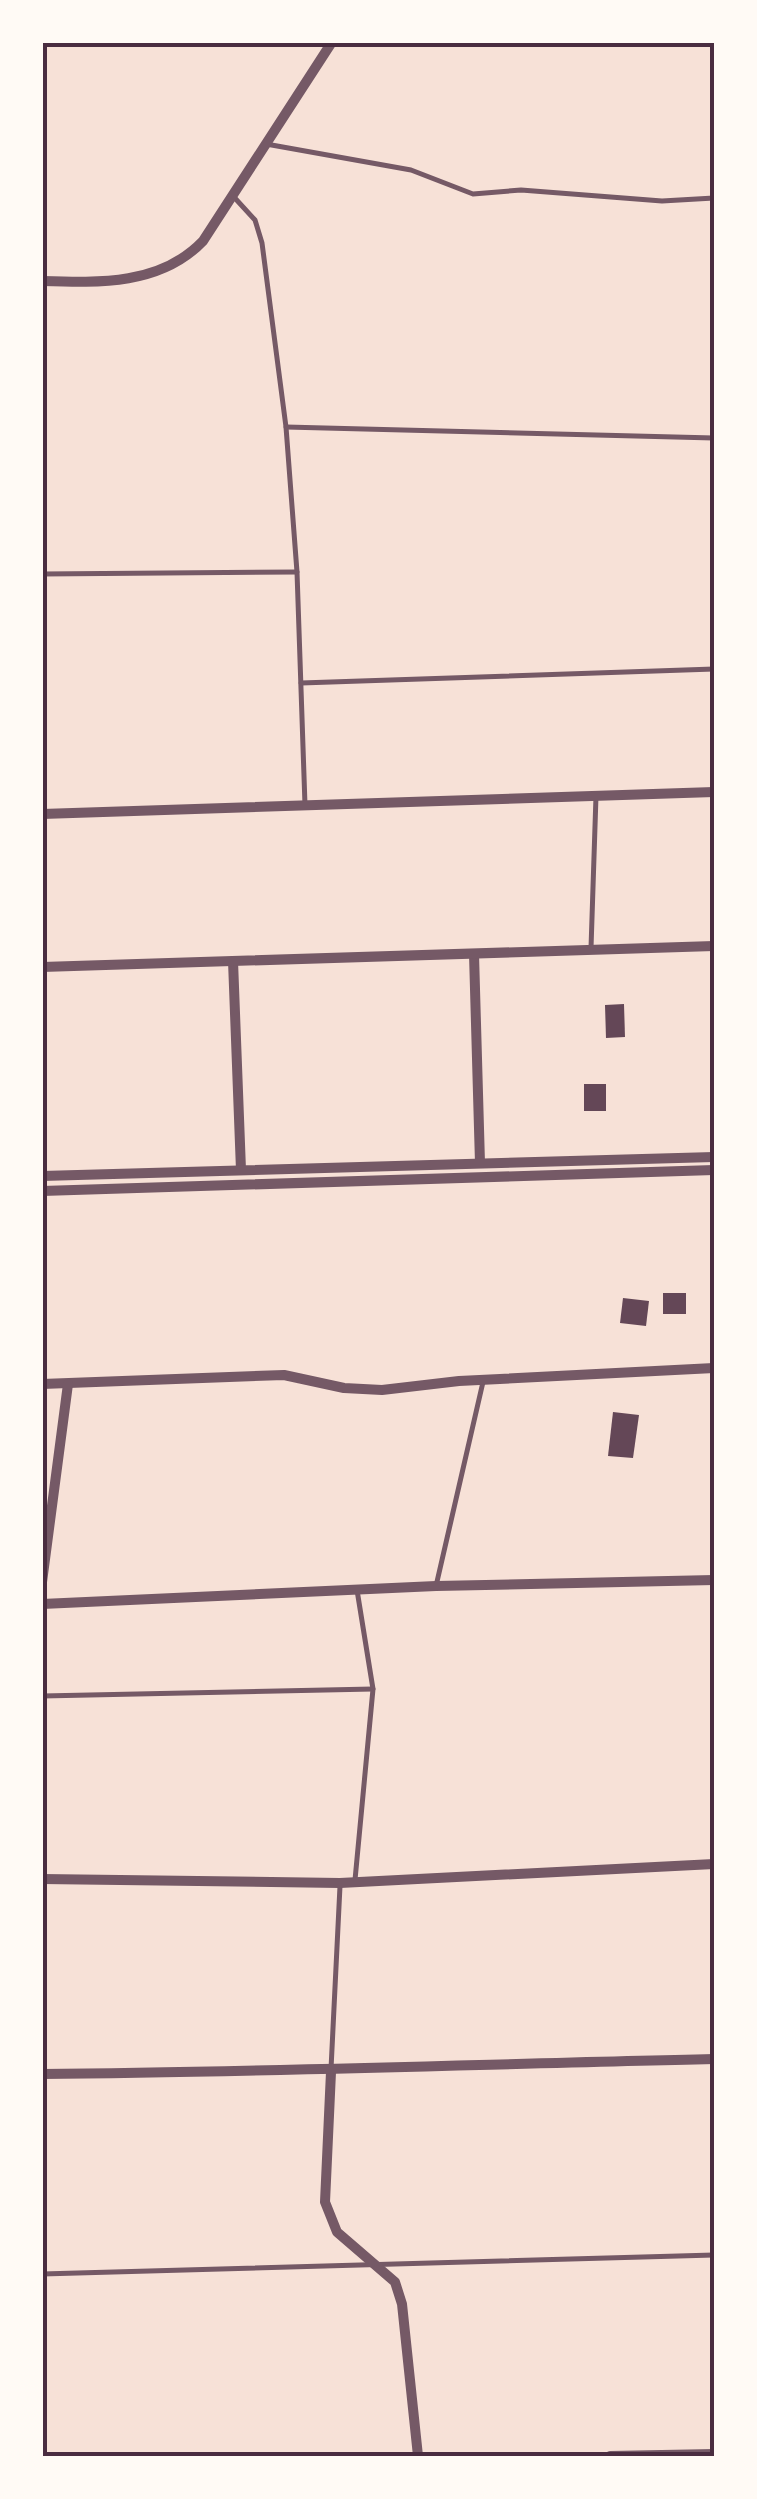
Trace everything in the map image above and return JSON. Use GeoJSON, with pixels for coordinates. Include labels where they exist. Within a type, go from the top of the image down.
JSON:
{"type":"FeatureCollection","features":[{"type":"Feature","properties":{"kind":"street"},"geometry":{"type":"LineString","coordinates":[[42,281],[124,278],[152,273],[185,260],[203,241],[332,42]]}},
{"type":"Feature","properties":{"kind":"street"},"geometry":{"type":"LineString","coordinates":[[42,814],[714,792]]}},
{"type":"Feature","properties":{"kind":"street"},"geometry":{"type":"LineString","coordinates":[[42,967],[714,946]]}},
{"type":"Feature","properties":{"kind":"street"},"geometry":{"type":"LineString","coordinates":[[474,954],[480,1164]]}},
{"type":"Feature","properties":{"kind":"street"},"geometry":{"type":"LineString","coordinates":[[233,961],[241,1170]]}},
{"type":"Feature","properties":{"kind":"street"},"geometry":{"type":"LineString","coordinates":[[42,1176],[714,1156]]}},
{"type":"Feature","properties":{"kind":"street"},"geometry":{"type":"LineString","coordinates":[[42,1191],[714,1170]]}},
{"type":"Feature","properties":{"kind":"street"},"geometry":{"type":"LineString","coordinates":[[42,1384],[284,1375],[364,1390],[714,1368]]}},
{"type":"Feature","properties":{"kind":"street"},"geometry":{"type":"LineString","coordinates":[[42,1582],[68,1384]]}},
{"type":"Feature","properties":{"kind":"street"},"geometry":{"type":"LineString","coordinates":[[42,1604],[436,1586],[714,1580]]}},
{"type":"Feature","properties":{"kind":"street"},"geometry":{"type":"LineString","coordinates":[[42,1879],[340,1883],[714,1864]]}},
{"type":"Feature","properties":{"kind":"street"},"geometry":{"type":"LineString","coordinates":[[42,2074],[331,2072],[414,2066],[714,2059]]}},
{"type":"Feature","properties":{"kind":"street"},"geometry":{"type":"LineString","coordinates":[[331,2072],[325,2202],[337,2232],[395,2282],[402,2304],[418,2456]]}},
{"type":"Feature","properties":{"kind":"street"},"geometry":{"type":"LineString","coordinates":[[610,2456],[714,2454]]}},
{"type":"Feature","properties":{"kind":"lane"},"geometry":{"type":"LineString","coordinates":[[266,144],[411,170],[473,194],[521,190],[662,200],[714,198]]}},
{"type":"Feature","properties":{"kind":"lane"},"geometry":{"type":"LineString","coordinates":[[233,196],[255,220],[262,243],[286,428],[297,572],[305,805]]}},
{"type":"Feature","properties":{"kind":"lane"},"geometry":{"type":"LineString","coordinates":[[286,428],[714,438]]}},
{"type":"Feature","properties":{"kind":"lane"},"geometry":{"type":"LineString","coordinates":[[42,574],[297,572]]}},
{"type":"Feature","properties":{"kind":"lane"},"geometry":{"type":"LineString","coordinates":[[301,683],[714,669]]}},
{"type":"Feature","properties":{"kind":"lane"},"geometry":{"type":"LineString","coordinates":[[591,950],[596,796]]}},
{"type":"Feature","properties":{"kind":"lane"},"geometry":{"type":"LineString","coordinates":[[436,1586],[484,1380]]}},
{"type":"Feature","properties":{"kind":"lane"},"geometry":{"type":"LineString","coordinates":[[355,1880],[372,1689],[357,1590]]}},
{"type":"Feature","properties":{"kind":"lane"},"geometry":{"type":"LineString","coordinates":[[42,1696],[372,1689]]}},
{"type":"Feature","properties":{"kind":"lane"},"geometry":{"type":"LineString","coordinates":[[331,2072],[340,1883]]}},
{"type":"Feature","properties":{"kind":"lane"},"geometry":{"type":"LineString","coordinates":[[42,2274],[714,2256]]}},
{"type":"Feature","properties":{"kind":"building"},"geometry":{"type":"Polygon","coordinates":[[[624,1004],[625,1037],[606,1038],[605,1005],[624,1004]]]}},
{"type":"Feature","properties":{"kind":"building"},"geometry":{"type":"Polygon","coordinates":[[[584,1084],[606,1084],[606,1111],[584,1111],[584,1084]]]}},
{"type":"Feature","properties":{"kind":"building"},"geometry":{"type":"Polygon","coordinates":[[[663,1293],[686,1293],[686,1314],[663,1314],[663,1293]]]}},
{"type":"Feature","properties":{"kind":"building"},"geometry":{"type":"Polygon","coordinates":[[[623,1298],[649,1301],[646,1326],[620,1323],[623,1298]]]}},
{"type":"Feature","properties":{"kind":"building"},"geometry":{"type":"Polygon","coordinates":[[[613,1412],[639,1415],[633,1458],[608,1456],[613,1412]]]}}]}
